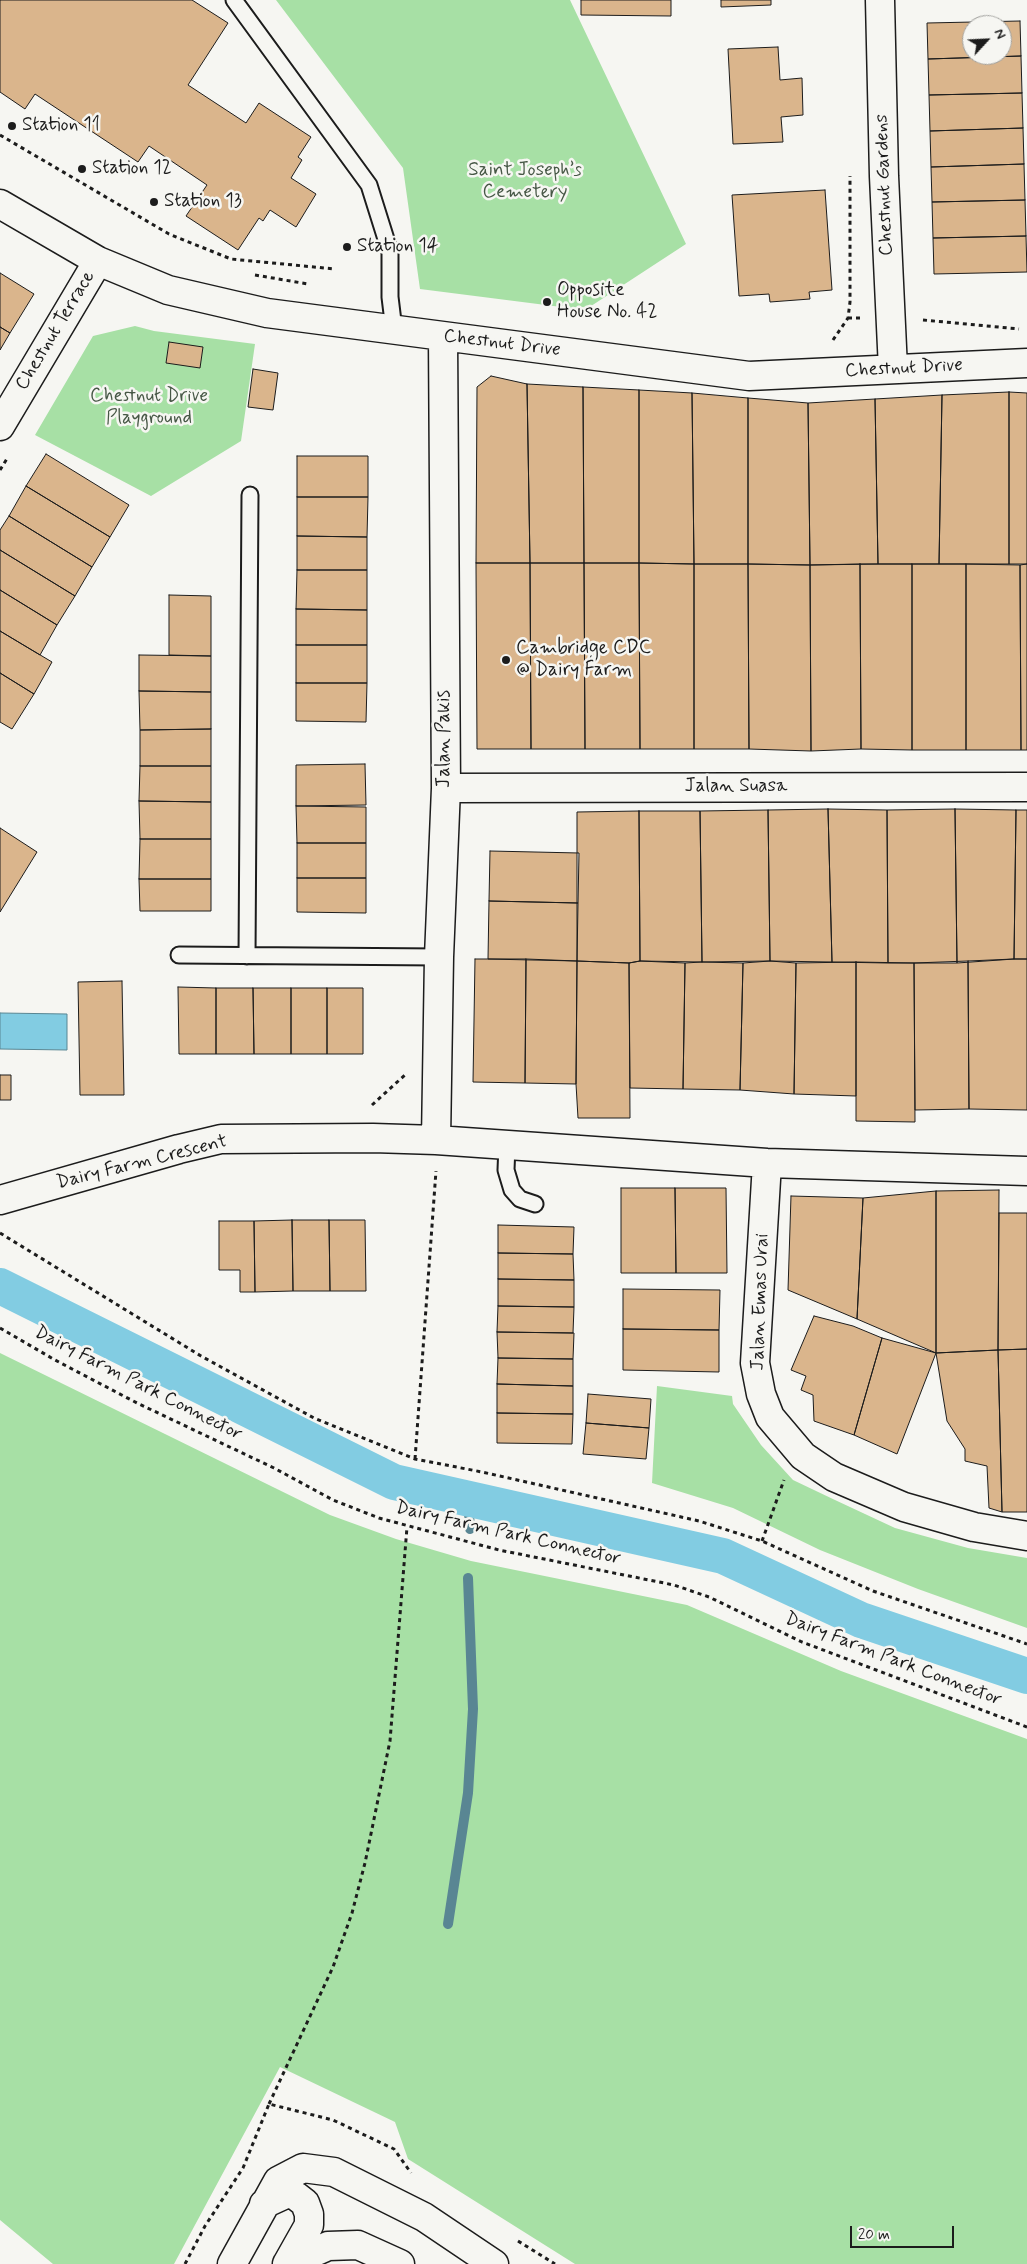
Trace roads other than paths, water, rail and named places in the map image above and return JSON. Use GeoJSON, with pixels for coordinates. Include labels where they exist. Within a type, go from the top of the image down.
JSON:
{"type":"FeatureCollection","features":[{"type":"Feature","properties":{"kind":"street","name":"Chestnut Gardens"},"geometry":{"type":"LineString","coordinates":[[880,0],[884,176],[893,369]]}},
{"type":"Feature","properties":{"kind":"street","name":"Chestnut Drive"},"geometry":{"type":"LineString","coordinates":[[0,204],[98,261],[168,290],[266,313],[748,376],[1027,363]]}},
{"type":"Feature","properties":{"kind":"street","name":"Chestnut Terrace"},"geometry":{"type":"LineString","coordinates":[[0,426],[98,261]]}},
{"type":"Feature","properties":{"kind":"street","name":"Jalan Pakis"},"geometry":{"type":"LineString","coordinates":[[436,1140],[439,957],[446,788],[443,337]]}},
{"type":"Feature","properties":{"kind":"street","name":"Jalan Suasa"},"geometry":{"type":"LineString","coordinates":[[446,788],[1027,787]]}},
{"type":"Feature","properties":{"kind":"street","name":"Dairy Farm Crescent"},"geometry":{"type":"LineString","coordinates":[[0,1200],[220,1139],[373,1138],[436,1140]]}},
{"type":"Feature","properties":{"kind":"street"},"geometry":{"type":"LineString","coordinates":[[436,1140],[767,1163],[1027,1171]]}},
{"type":"Feature","properties":{"kind":"street","name":"Jalan Emas Urai"},"geometry":{"type":"LineString","coordinates":[[767,1163],[755,1363],[761,1394],[770,1417],[802,1456],[834,1477],[904,1507],[974,1527],[1027,1536]]}},
{"type":"Feature","properties":{"kind":"street"},"geometry":{"type":"LineString","coordinates":[[232,2264],[278,2181],[303,2168],[334,2172],[424,2217],[494,2264]]}},
{"type":"Feature","properties":{"kind":"street"},"geometry":{"type":"LineString","coordinates":[[264,2204],[288,2193],[305,2203],[309,2214],[309,2225],[287,2264]]}},
{"type":"Feature","properties":{"kind":"street"},"geometry":{"type":"LineString","coordinates":[[287,2264],[328,2246],[358,2245],[400,2264]]}},
{"type":"Feature","properties":{"kind":"lane"},"geometry":{"type":"LineString","coordinates":[[234,0],[369,185],[390,252],[390,297],[394,330]]}},
{"type":"Feature","properties":{"kind":"lane"},"geometry":{"type":"LineString","coordinates":[[246,956],[250,495]]}},
{"type":"Feature","properties":{"kind":"lane"},"geometry":{"type":"LineString","coordinates":[[179,955],[439,957]]}},
{"type":"Feature","properties":{"kind":"lane"},"geometry":{"type":"LineString","coordinates":[[507,1145],[506,1170],[512,1190],[520,1198],[535,1204]]}},
{"type":"Feature","properties":{"kind":"water"},"geometry":{"type":"Polygon","coordinates":[[[0,1013],[67,1014],[67,1050],[0,1049],[0,1013]]]}},
{"type":"Feature","properties":{"kind":"waterway"},"geometry":{"type":"LineString","coordinates":[[0,1286],[394,1482],[723,1556],[861,1620],[1027,1676]]}},
{"type":"Feature","properties":{"kind":"waterway"},"geometry":{"type":"LineString","coordinates":[[468,1498],[470,1529]]}},
{"type":"Feature","properties":{"kind":"waterway"},"geometry":{"type":"LineString","coordinates":[[448,1924],[468,1793],[473,1709],[468,1578]]}},
{"type":"Feature","properties":{"kind":"place","name":"Station 11"},"geometry":{"type":"Point","coordinates":[12,126]}},
{"type":"Feature","properties":{"kind":"place","name":"Station 12"},"geometry":{"type":"Point","coordinates":[82,169]}},
{"type":"Feature","properties":{"kind":"place","name":"Station 13"},"geometry":{"type":"Point","coordinates":[154,202]}},
{"type":"Feature","properties":{"kind":"place","name":"Station 14"},"geometry":{"type":"Point","coordinates":[347,247]}},
{"type":"Feature","properties":{"kind":"place","name":"Opposite House No. 42"},"geometry":{"type":"Point","coordinates":[547,302]}},
{"type":"Feature","properties":{"kind":"place","name":"Cambridge CDC @ Dairy Farm"},"geometry":{"type":"Point","coordinates":[506,660]}},
{"type":"Feature","properties":{"kind":"park label","name":"Saint Joseph’s Cemetery"},"geometry":{"type":"Point","coordinates":[525,182]}},
{"type":"Feature","properties":{"kind":"park label","name":"Chestnut Drive Playground"},"geometry":{"type":"Point","coordinates":[149,408]}}]}
